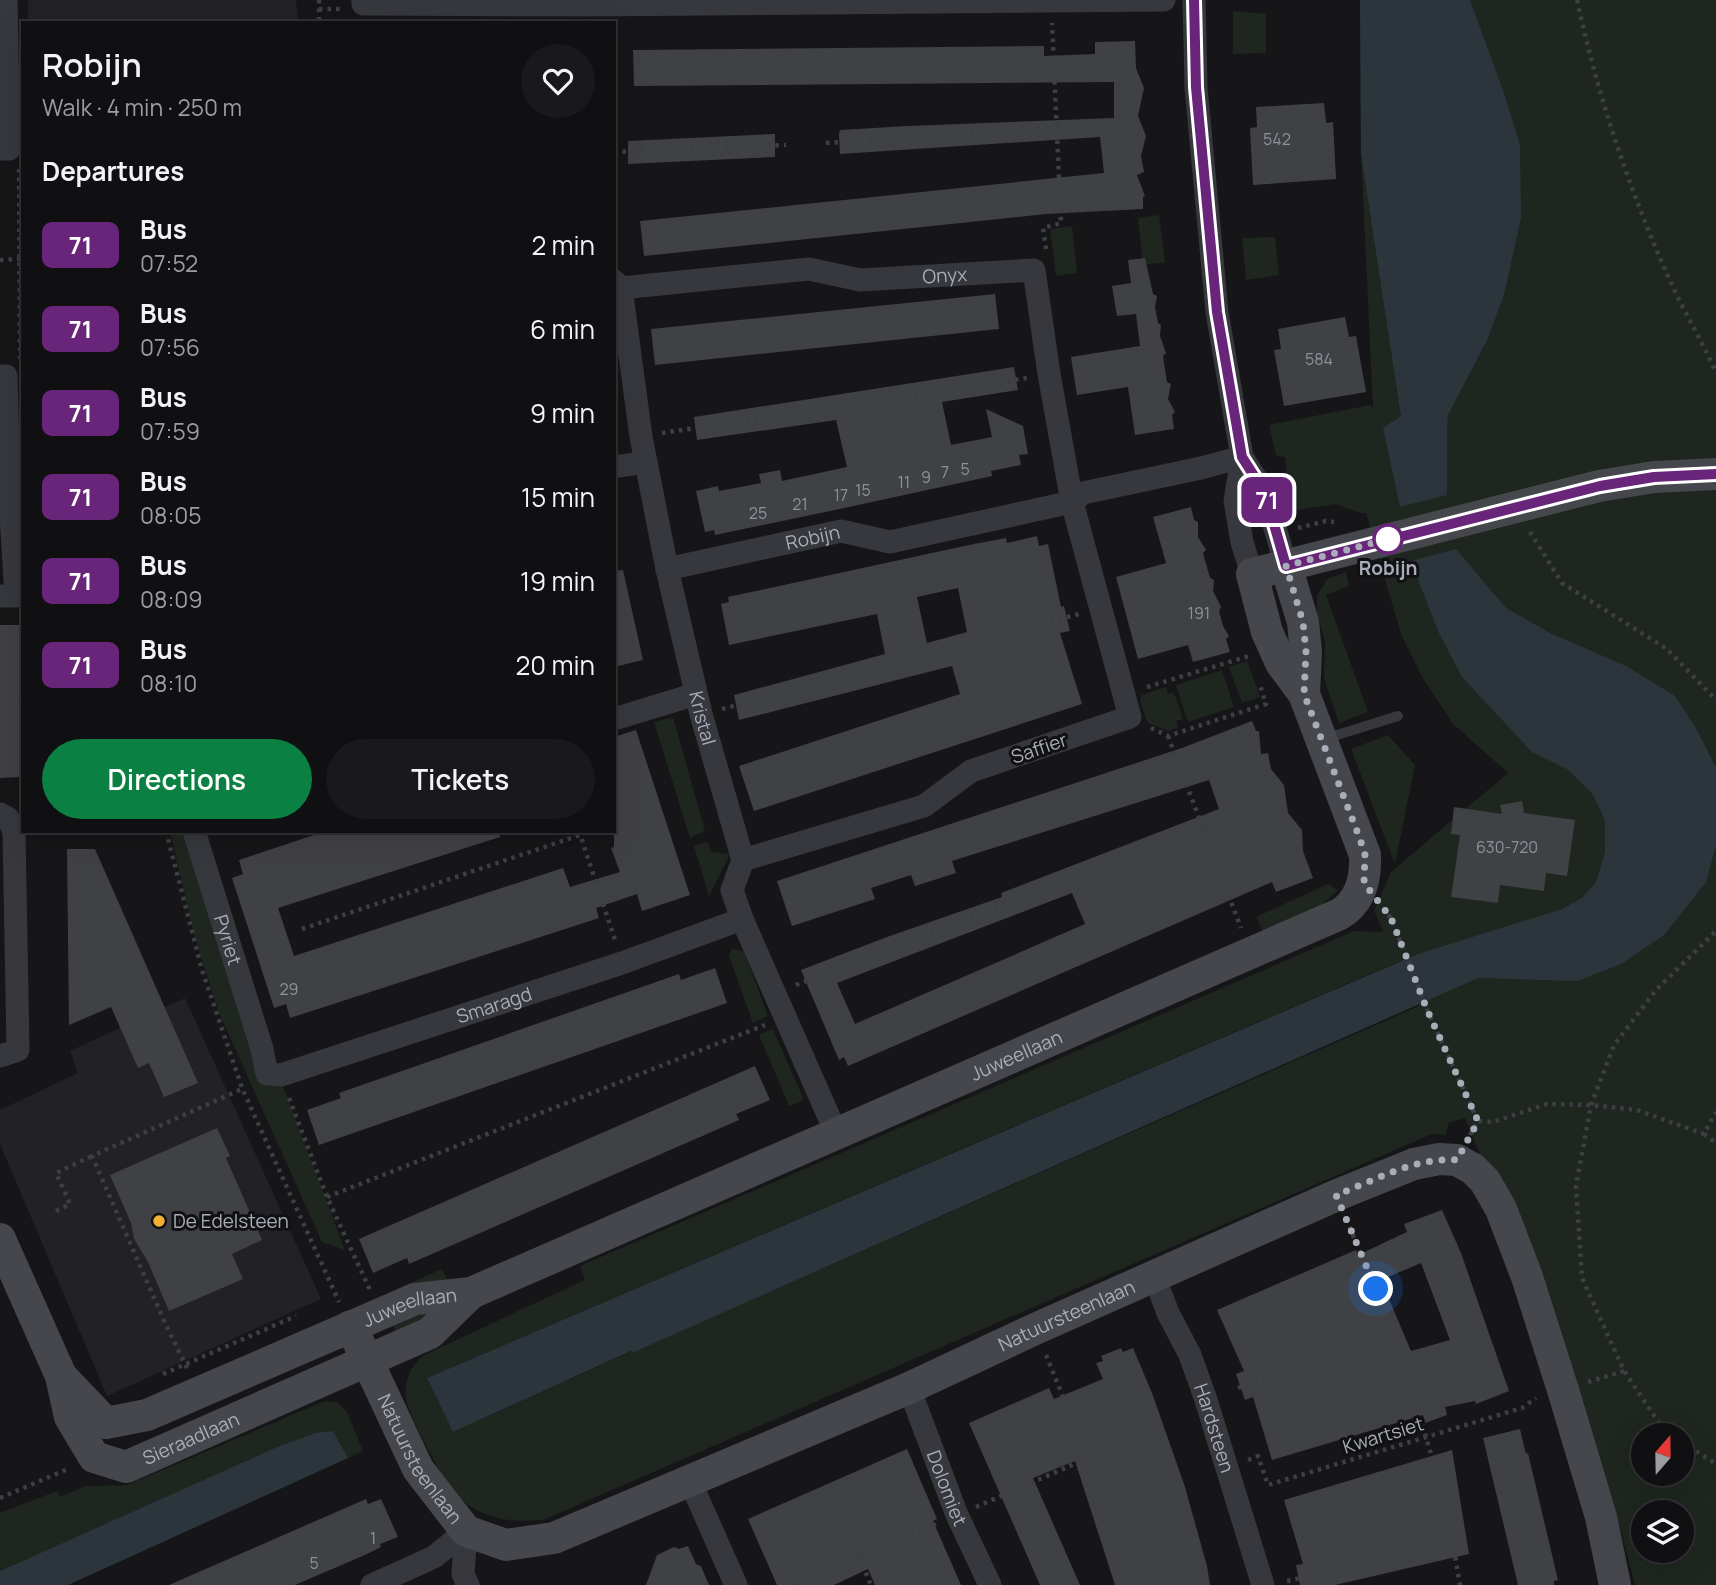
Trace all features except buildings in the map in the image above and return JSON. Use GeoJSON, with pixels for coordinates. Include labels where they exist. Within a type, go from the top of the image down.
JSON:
{"type":"FeatureCollection","features":[{"type":"Feature","properties":{"kind":"street"},"geometry":{"type":"LineString","coordinates":[[4,149],[6,0]]}},
{"type":"Feature","properties":{"kind":"street"},"geometry":{"type":"LineString","coordinates":[[363,0],[363,4],[589,9],[774,2],[1164,0]]}},
{"type":"Feature","properties":{"kind":"street"},"geometry":{"type":"LineString","coordinates":[[1194,0],[1196,87],[1217,312],[1242,457],[1235,501],[1242,542],[1267,632],[1281,663],[1304,694],[1360,839],[1365,855],[1364,883]]}},
{"type":"Feature","properties":{"kind":"street","name":"Onyx"},"geometry":{"type":"LineString","coordinates":[[617,285],[809,269],[860,280],[1034,270]]}},
{"type":"Feature","properties":{"kind":"street"},"geometry":{"type":"LineString","coordinates":[[1034,270],[1072,502],[1130,718]]}},
{"type":"Feature","properties":{"kind":"street","name":"Kristal"},"geometry":{"type":"LineString","coordinates":[[617,285],[641,437],[667,569],[698,704],[743,860]]}},
{"type":"Feature","properties":{"kind":"street"},"geometry":{"type":"LineString","coordinates":[[0,596],[16,596],[3,376]]}},
{"type":"Feature","properties":{"kind":"street"},"geometry":{"type":"LineString","coordinates":[[1242,457],[1265,493],[1303,622],[1306,652],[1304,694]]}},
{"type":"Feature","properties":{"kind":"street","name":"Robijn"},"geometry":{"type":"LineString","coordinates":[[667,569],[841,531],[890,542],[1072,502],[1083,493],[1242,457]]}},
{"type":"Feature","properties":{"kind":"street"},"geometry":{"type":"LineString","coordinates":[[616,467],[646,463]]}},
{"type":"Feature","properties":{"kind":"street"},"geometry":{"type":"LineString","coordinates":[[1252,574],[1600,486],[1654,477],[1716,474]]}},
{"type":"Feature","properties":{"kind":"street"},"geometry":{"type":"LineString","coordinates":[[616,719],[698,704]]}},
{"type":"Feature","properties":{"kind":"street","name":"Saffier"},"geometry":{"type":"LineString","coordinates":[[743,860],[924,806],[971,771],[1130,718]]}},
{"type":"Feature","properties":{"kind":"street"},"geometry":{"type":"LineString","coordinates":[[0,814],[8,818],[14,832],[18,1050],[0,1056]]}},
{"type":"Feature","properties":{"kind":"street","name":"Pyriet"},"geometry":{"type":"LineString","coordinates":[[195,833],[262,1049],[267,1074],[281,1075]]}},
{"type":"Feature","properties":{"kind":"street"},"geometry":{"type":"LineString","coordinates":[[743,860],[732,890],[742,919],[837,1135]]}},
{"type":"Feature","properties":{"kind":"street","name":"Juweellaan"},"geometry":{"type":"LineString","coordinates":[[351,1326],[415,1298],[471,1293],[837,1135],[1349,908],[1364,883]]}},
{"type":"Feature","properties":{"kind":"street","name":"Smaragd"},"geometry":{"type":"LineString","coordinates":[[281,1075],[622,963],[742,919]]}},
{"type":"Feature","properties":{"kind":"street","name":"Natuursteenlaan"},"geometry":{"type":"LineString","coordinates":[[351,1326],[418,1469],[466,1531],[506,1545],[554,1538],[909,1388],[1336,1195],[1414,1164],[1439,1159],[1457,1160]]}},
{"type":"Feature","properties":{"kind":"street"},"geometry":{"type":"LineString","coordinates":[[1457,1160],[1473,1169],[1485,1181],[1501,1209],[1527,1278],[1601,1517],[1615,1585]]}},
{"type":"Feature","properties":{"kind":"street","name":"Sieraadlaan"},"geometry":{"type":"LineString","coordinates":[[0,1240],[61,1376],[70,1416],[94,1457],[126,1467],[368,1359]]}},
{"type":"Feature","properties":{"kind":"street","name":"Hardsteen"},"geometry":{"type":"LineString","coordinates":[[1154,1276],[1168,1312],[1190,1355],[1228,1467],[1273,1584]]}},
{"type":"Feature","properties":{"kind":"street","name":"Juweellaan"},"geometry":{"type":"LineString","coordinates":[[368,1359],[430,1332],[471,1293]]}},
{"type":"Feature","properties":{"kind":"street","name":"Sieraadlaan"},"geometry":{"type":"LineString","coordinates":[[61,1376],[106,1423],[147,1415],[351,1326]]}},
{"type":"Feature","properties":{"kind":"street","name":"Dolomiet"},"geometry":{"type":"LineString","coordinates":[[909,1388],[957,1515],[990,1585]]}},
{"type":"Feature","properties":{"kind":"street"},"geometry":{"type":"LineString","coordinates":[[690,1481],[736,1585]]}},
{"type":"Feature","properties":{"kind":"street"},"geometry":{"type":"LineString","coordinates":[[372,1585],[434,1557],[466,1531]]}},
{"type":"Feature","properties":{"kind":"street"},"geometry":{"type":"LineString","coordinates":[[466,1531],[463,1574],[468,1585]]}},
{"type":"Feature","properties":{"kind":"lane"},"geometry":{"type":"LineString","coordinates":[[1320,740],[1398,716]]}},
{"type":"Feature","properties":{"kind":"path"},"geometry":{"type":"LineString","coordinates":[[319,0],[319,21]]}},
{"type":"Feature","properties":{"kind":"path"},"geometry":{"type":"LineString","coordinates":[[1577,0],[1622,164],[1672,286],[1703,342],[1716,373]]}},
{"type":"Feature","properties":{"kind":"path"},"geometry":{"type":"LineString","coordinates":[[1034,270],[1048,264],[1044,228],[1061,223],[1051,1]]}},
{"type":"Feature","properties":{"kind":"path"},"geometry":{"type":"LineString","coordinates":[[826,143],[1056,128]]}},
{"type":"Feature","properties":{"kind":"path"},"geometry":{"type":"LineString","coordinates":[[616,152],[786,145]]}},
{"type":"Feature","properties":{"kind":"path"},"geometry":{"type":"LineString","coordinates":[[4,149],[18,155],[21,309]]}},
{"type":"Feature","properties":{"kind":"path"},"geometry":{"type":"LineString","coordinates":[[0,260],[20,260]]}},
{"type":"Feature","properties":{"kind":"path"},"geometry":{"type":"LineString","coordinates":[[3,376],[21,359]]}},
{"type":"Feature","properties":{"kind":"path"},"geometry":{"type":"LineString","coordinates":[[641,437],[1049,374]]}},
{"type":"Feature","properties":{"kind":"path"},"geometry":{"type":"LineString","coordinates":[[1514,508],[1562,583],[1667,649],[1716,700]]}},
{"type":"Feature","properties":{"kind":"path"},"geometry":{"type":"LineString","coordinates":[[698,704],[1100,609]]}},
{"type":"Feature","properties":{"kind":"path"},"geometry":{"type":"LineString","coordinates":[[1247,647],[1254,668]]}},
{"type":"Feature","properties":{"kind":"path"},"geometry":{"type":"LineString","coordinates":[[1124,695],[1250,656]]}},
{"type":"Feature","properties":{"kind":"path"},"geometry":{"type":"LineString","coordinates":[[1130,718],[1168,736],[1266,704],[1258,680]]}},
{"type":"Feature","properties":{"kind":"path"},"geometry":{"type":"LineString","coordinates":[[0,701],[21,701]]}},
{"type":"Feature","properties":{"kind":"path"},"geometry":{"type":"LineString","coordinates":[[1168,736],[1251,953]]}},
{"type":"Feature","properties":{"kind":"path"},"geometry":{"type":"LineString","coordinates":[[775,993],[1203,827]]}},
{"type":"Feature","properties":{"kind":"path"},"geometry":{"type":"LineString","coordinates":[[302,929],[580,833],[622,963]]}},
{"type":"Feature","properties":{"kind":"path"},"geometry":{"type":"LineString","coordinates":[[1364,883],[1391,918],[1428,1012],[1478,1121]]}},
{"type":"Feature","properties":{"kind":"path"},"geometry":{"type":"LineString","coordinates":[[1659,1423],[1624,1371],[1582,1278],[1576,1186],[1591,1105],[1614,1045],[1656,990],[1716,931]]}},
{"type":"Feature","properties":{"kind":"path"},"geometry":{"type":"LineString","coordinates":[[327,1196],[786,1017]]}},
{"type":"Feature","properties":{"kind":"path"},"geometry":{"type":"LineString","coordinates":[[281,1075],[327,1196],[381,1313]]}},
{"type":"Feature","properties":{"kind":"path"},"geometry":{"type":"LineString","coordinates":[[56,1211],[71,1204],[56,1173],[242,1088]]}},
{"type":"Feature","properties":{"kind":"path"},"geometry":{"type":"LineString","coordinates":[[1478,1121],[1493,1122],[1547,1104],[1591,1105],[1637,1110],[1704,1134],[1716,1143]]}},
{"type":"Feature","properties":{"kind":"path"},"geometry":{"type":"LineString","coordinates":[[1704,1134],[1716,1112]]}},
{"type":"Feature","properties":{"kind":"path"},"geometry":{"type":"LineString","coordinates":[[1457,1160],[1478,1121]]}},
{"type":"Feature","properties":{"kind":"path"},"geometry":{"type":"LineString","coordinates":[[92,1156],[166,1325],[199,1392]]}},
{"type":"Feature","properties":{"kind":"path"},"geometry":{"type":"LineString","coordinates":[[1336,1195],[1376,1289]]}},
{"type":"Feature","properties":{"kind":"path"},"geometry":{"type":"LineString","coordinates":[[1035,1329],[1088,1458],[1126,1585]]}},
{"type":"Feature","properties":{"kind":"path"},"geometry":{"type":"LineString","coordinates":[[1238,1388],[1388,1333]]}},
{"type":"Feature","properties":{"kind":"path"},"geometry":{"type":"LineString","coordinates":[[1398,1344],[1446,1504],[1460,1585]]}},
{"type":"Feature","properties":{"kind":"path","name":"Kwartsiet"},"geometry":{"type":"LineString","coordinates":[[1228,1467],[1258,1456],[1268,1485],[1522,1408],[1535,1399],[1624,1371]]}},
{"type":"Feature","properties":{"kind":"path"},"geometry":{"type":"LineString","coordinates":[[1694,1450],[1716,1464]]}},
{"type":"Feature","properties":{"kind":"path"},"geometry":{"type":"LineString","coordinates":[[0,1498],[94,1457]]}},
{"type":"Feature","properties":{"kind":"path"},"geometry":{"type":"LineString","coordinates":[[1273,1584],[1453,1543]]}},
{"type":"Feature","properties":{"kind":"path"},"geometry":{"type":"LineString","coordinates":[[859,1557],[871,1585]]}},
{"type":"Feature","properties":{"kind":"shaded area"},"geometry":{"type":"Polygon","coordinates":[[[28,0],[296,0],[298,21],[28,21],[28,0]]]}},
{"type":"Feature","properties":{"kind":"shaded area"},"geometry":{"type":"Polygon","coordinates":[[[1360,0],[1716,0],[1716,1585],[1635,1585],[1614,1504],[1526,1269],[1465,1118],[1449,1123],[1445,1135],[1432,1134],[543,1520],[501,1519],[482,1513],[462,1501],[448,1484],[431,1455],[407,1403],[408,1376],[424,1355],[585,1280],[580,1266],[1354,931],[1384,932],[1374,911],[1391,872],[1508,773],[1453,724],[1422,677],[1401,634],[1383,573],[1364,578],[1363,571],[1382,565],[1366,513],[1335,504],[1292,511],[1282,477],[1287,474],[1285,457],[1276,456],[1269,425],[1370,405],[1373,408],[1361,154],[1360,0]],[[1398,962],[427,1378],[453,1432],[1419,1006],[1398,962]]]}},
{"type":"Feature","properties":{"kind":"shaded area"},"geometry":{"type":"Polygon","coordinates":[[[1360,0],[1470,0],[1520,145],[1521,218],[1504,295],[1487,340],[1448,415],[1447,495],[1400,507],[1383,428],[1401,416],[1361,154],[1360,0]]]}},
{"type":"Feature","properties":{"kind":"shaded area"},"geometry":{"type":"Polygon","coordinates":[[[1233,11],[1266,14],[1266,53],[1233,54],[1233,11]]]}},
{"type":"Feature","properties":{"kind":"shaded area"},"geometry":{"type":"Polygon","coordinates":[[[1159,215],[1165,262],[1143,265],[1138,218],[1159,215]]]}},
{"type":"Feature","properties":{"kind":"shaded area"},"geometry":{"type":"Polygon","coordinates":[[[1072,226],[1077,273],[1056,276],[1050,229],[1072,226]]]}},
{"type":"Feature","properties":{"kind":"shaded area"},"geometry":{"type":"Polygon","coordinates":[[[1275,237],[1279,275],[1246,280],[1242,238],[1275,237]]]}},
{"type":"Feature","properties":{"kind":"shaded area"},"geometry":{"type":"Polygon","coordinates":[[[1456,549],[1506,608],[1550,633],[1626,666],[1675,696],[1697,730],[1716,768],[1716,845],[1706,882],[1664,935],[1621,964],[1577,981],[1478,978],[453,1432],[427,1378],[1418,954],[1562,909],[1582,898],[1596,882],[1605,852],[1605,820],[1592,793],[1567,769],[1532,752],[1462,677],[1438,631],[1411,561],[1456,549]]]}},
{"type":"Feature","properties":{"kind":"shaded area"},"geometry":{"type":"Polygon","coordinates":[[[1346,572],[1349,586],[1326,595],[1368,712],[1339,723],[1324,678],[1325,642],[1317,612],[1317,596],[1327,579],[1346,572]]]}},
{"type":"Feature","properties":{"kind":"shaded area"},"geometry":{"type":"Polygon","coordinates":[[[1247,661],[1260,697],[1242,703],[1229,667],[1247,661]]]}},
{"type":"Feature","properties":{"kind":"shaded area"},"geometry":{"type":"Polygon","coordinates":[[[1222,670],[1234,707],[1188,722],[1176,685],[1222,670]]]}},
{"type":"Feature","properties":{"kind":"shaded area"},"geometry":{"type":"Polygon","coordinates":[[[1166,687],[1168,694],[1174,693],[1183,719],[1176,721],[1178,728],[1167,731],[1147,722],[1140,701],[1142,695],[1166,687]]]}},
{"type":"Feature","properties":{"kind":"shaded area"},"geometry":{"type":"Polygon","coordinates":[[[673,717],[705,831],[690,838],[654,722],[673,717]]]}},
{"type":"Feature","properties":{"kind":"shaded area"},"geometry":{"type":"Polygon","coordinates":[[[1388,735],[1415,765],[1395,864],[1351,749],[1388,735]]]}},
{"type":"Feature","properties":{"kind":"shaded area"},"geometry":{"type":"Polygon","coordinates":[[[170,833],[183,833],[266,1082],[282,1084],[345,1250],[322,1242],[219,1013],[194,934],[170,833]]]}},
{"type":"Feature","properties":{"kind":"shaded area"},"geometry":{"type":"Polygon","coordinates":[[[708,842],[711,852],[730,854],[709,896],[694,846],[708,842]]]}},
{"type":"Feature","properties":{"kind":"shaded area"},"geometry":{"type":"Polygon","coordinates":[[[1328,884],[1338,890],[1314,912],[1264,933],[1256,917],[1328,884]]]}},
{"type":"Feature","properties":{"kind":"shaded area"},"geometry":{"type":"Polygon","coordinates":[[[732,948],[744,952],[768,1016],[753,1023],[729,956],[732,948]]]}},
{"type":"Feature","properties":{"kind":"shaded area","name":"De Edelsteen"},"geometry":{"type":"Polygon","coordinates":[[[185,998],[321,1299],[107,1396],[0,1144],[0,1110],[78,1073],[70,1051],[185,998]]]}},
{"type":"Feature","properties":{"kind":"shaded area"},"geometry":{"type":"Polygon","coordinates":[[[773,1029],[804,1100],[789,1106],[759,1035],[773,1029]]]}},
{"type":"Feature","properties":{"kind":"shaded area"},"geometry":{"type":"Polygon","coordinates":[[[442,1269],[452,1288],[399,1297],[395,1290],[442,1269]]]}},
{"type":"Feature","properties":{"kind":"shaded area"},"geometry":{"type":"Polygon","coordinates":[[[425,1308],[436,1312],[397,1335],[390,1320],[425,1308]]]}},
{"type":"Feature","properties":{"kind":"shaded area"},"geometry":{"type":"Polygon","coordinates":[[[325,1401],[337,1402],[347,1412],[363,1451],[348,1458],[333,1432],[315,1433],[277,1447],[0,1571],[0,1513],[57,1491],[60,1497],[85,1486],[127,1485],[325,1401]]]}},
{"type":"Feature","properties":{"kind":"shaded area"},"geometry":{"type":"Polygon","coordinates":[[[333,1431],[348,1458],[68,1585],[0,1585],[0,1571],[277,1447],[315,1433],[333,1431]]]}},
{"type":"Feature","properties":{"kind":"bus line","name":"71"},"geometry":{"type":"LineString","coordinates":[[1194,0],[1196,87],[1217,312],[1242,457],[1265,493],[1286,566],[1600,486],[1654,477],[1716,474]]}},
{"type":"Feature","properties":{"kind":"place","name":"Robijn"},"geometry":{"type":"Point","coordinates":[1388,539]}},
{"type":"Feature","properties":{"kind":"place","name":"De Edelsteen"},"geometry":{"type":"Point","coordinates":[159,1221]}},
{"type":"Feature","properties":{"kind":"route"},"geometry":{"type":"LineString","coordinates":[[1376,1289],[1336,1195],[1414,1164],[1439,1159],[1457,1160],[1478,1121],[1428,1012],[1391,918],[1364,883],[1365,855],[1360,839],[1304,694],[1306,652],[1303,622],[1286,566],[1388,539]]}}]}
